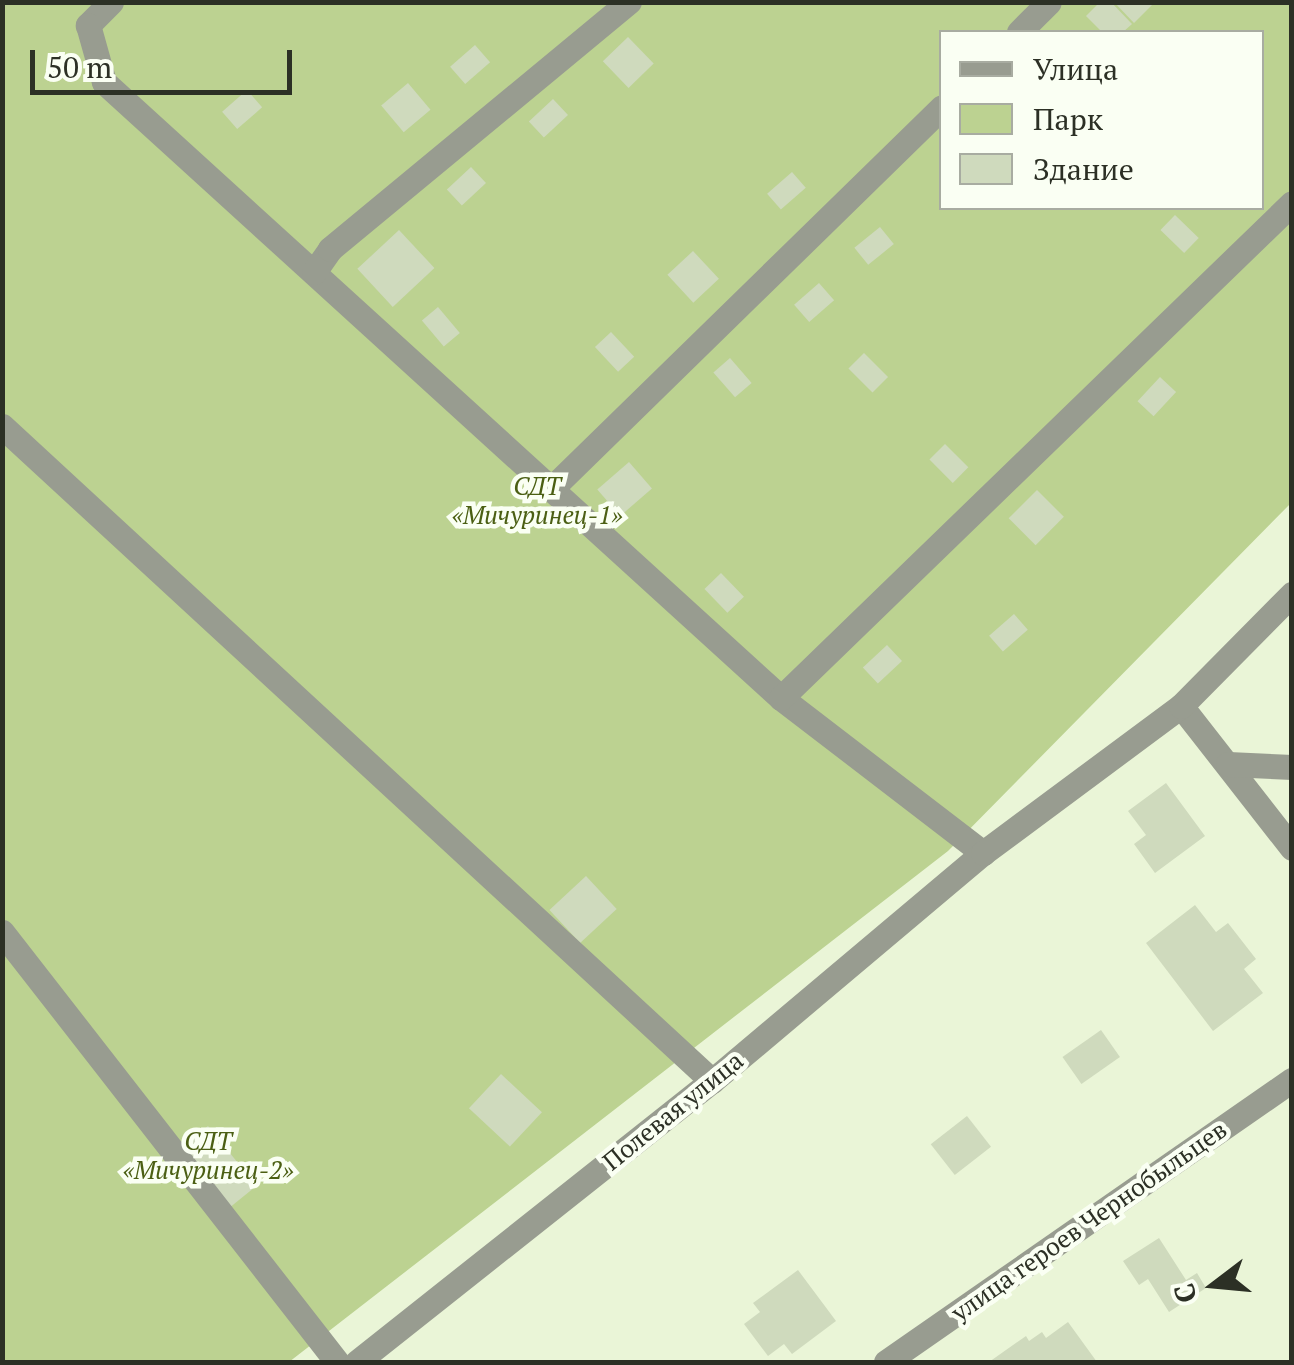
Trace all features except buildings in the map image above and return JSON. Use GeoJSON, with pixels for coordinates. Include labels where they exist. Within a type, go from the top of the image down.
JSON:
{"type":"FeatureCollection","features":[{"type":"Feature","properties":{"kind":"street"},"geometry":{"type":"LineString","coordinates":[[111,2],[88,25],[104,82],[781,698],[983,853]]}},
{"type":"Feature","properties":{"kind":"street"},"geometry":{"type":"LineString","coordinates":[[314,272],[330,249],[628,2]]}},
{"type":"Feature","properties":{"kind":"street"},"geometry":{"type":"LineString","coordinates":[[1020,30],[1050,2]]}},
{"type":"Feature","properties":{"kind":"street"},"geometry":{"type":"LineString","coordinates":[[552,488],[939,111]]}},
{"type":"Feature","properties":{"kind":"street"},"geometry":{"type":"LineString","coordinates":[[781,698],[1292,202]]}},
{"type":"Feature","properties":{"kind":"street"},"geometry":{"type":"LineString","coordinates":[[2,426],[712,1081]]}},
{"type":"Feature","properties":{"kind":"street","name":"Полевая улица"},"geometry":{"type":"LineString","coordinates":[[357,1362],[712,1081],[983,853],[1181,706],[1292,594]]}},
{"type":"Feature","properties":{"kind":"street"},"geometry":{"type":"LineString","coordinates":[[1181,706],[1292,848]]}},
{"type":"Feature","properties":{"kind":"street"},"geometry":{"type":"LineString","coordinates":[[1228,764],[1292,768]]}},
{"type":"Feature","properties":{"kind":"street"},"geometry":{"type":"LineString","coordinates":[[2,932],[337,1362]]}},
{"type":"Feature","properties":{"kind":"street","name":"улица героев Чернобыльцев"},"geometry":{"type":"LineString","coordinates":[[886,1362],[1292,1080]]}},
{"type":"Feature","properties":{"kind":"green space","name":"СДТ «Мичуринец-1»"},"geometry":{"type":"Polygon","coordinates":[[[3,3],[1291,3],[1291,503],[948,851],[289,1362],[3,1362],[3,3]]]}},
{"type":"Feature","properties":{"kind":"park label","name":"СДТ «Мичуринец-2»"},"geometry":{"type":"Point","coordinates":[208,1156]}}]}
